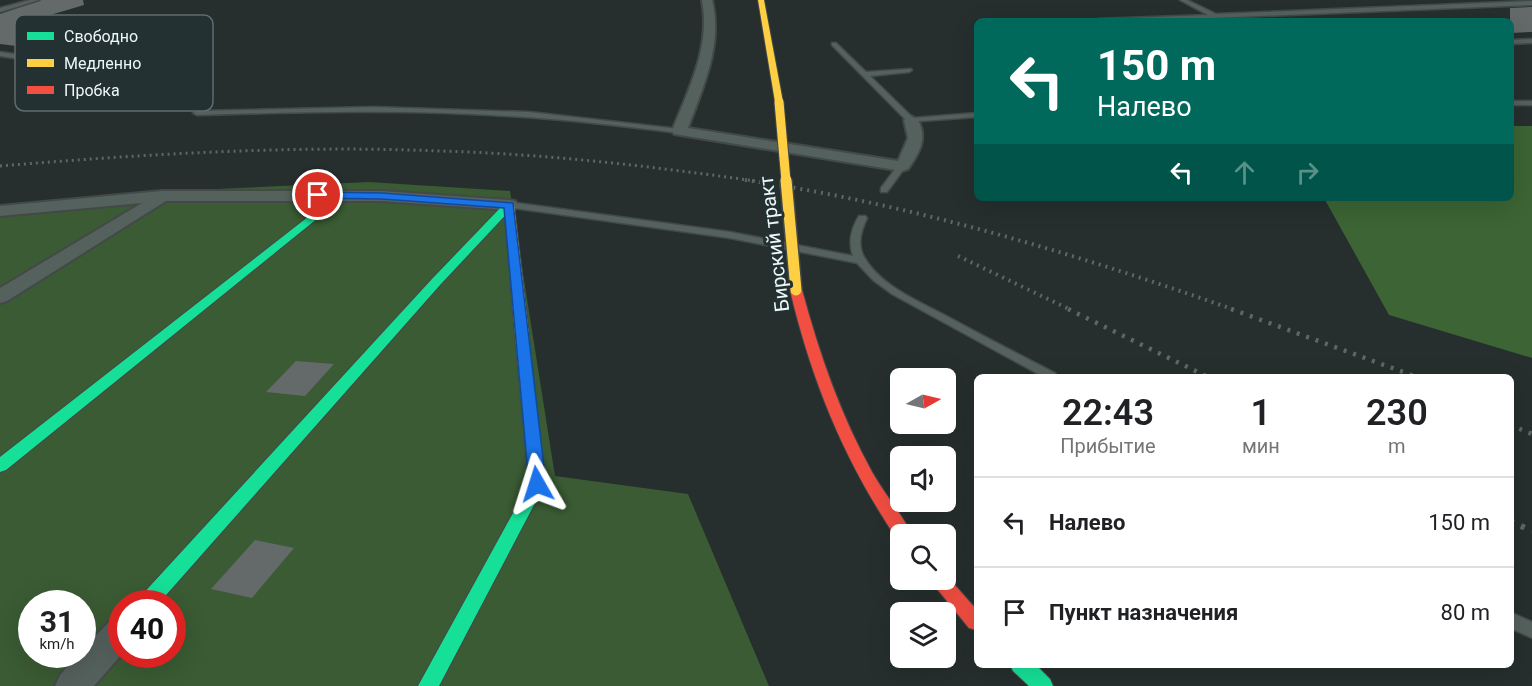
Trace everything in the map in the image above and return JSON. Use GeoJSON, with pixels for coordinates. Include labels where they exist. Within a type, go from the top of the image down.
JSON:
{"type":"FeatureCollection","features":[{"type":"Feature","properties":{"kind":"street"},"geometry":{"type":"LineString","coordinates":[[706,0],[710,11],[710,37],[679,131],[902,166],[916,140],[917,129],[911,120]]}},
{"type":"Feature","properties":{"kind":"street","name":"Бирский тракт"},"geometry":{"type":"LineString","coordinates":[[761,0],[767,20],[779,102],[796,290],[814,362],[830,407],[852,453],[884,510],[895,524]]}},
{"type":"Feature","properties":{"kind":"street"},"geometry":{"type":"LineString","coordinates":[[0,465],[340,195]]}},
{"type":"Feature","properties":{"kind":"street"},"geometry":{"type":"LineString","coordinates":[[0,210],[162,196],[340,195],[457,200],[509,205]]}},
{"type":"Feature","properties":{"kind":"street"},"geometry":{"type":"LineString","coordinates":[[0,297],[148,207],[162,196]]}},
{"type":"Feature","properties":{"kind":"street"},"geometry":{"type":"LineString","coordinates":[[159,590],[436,282],[509,205]]}},
{"type":"Feature","properties":{"kind":"street"},"geometry":{"type":"LineString","coordinates":[[428,686],[537,484],[509,205]]}},
{"type":"Feature","properties":{"kind":"street"},"geometry":{"type":"LineString","coordinates":[[948,590],[974,620]]}},
{"type":"Feature","properties":{"kind":"street"},"geometry":{"type":"LineString","coordinates":[[72,686],[108,646]]}},
{"type":"Feature","properties":{"kind":"street"},"geometry":{"type":"LineString","coordinates":[[1024,668],[1043,686]]}},
{"type":"Feature","properties":{"kind":"lane"},"geometry":{"type":"LineString","coordinates":[[0,10],[36,0]]}},
{"type":"Feature","properties":{"kind":"lane"},"geometry":{"type":"LineString","coordinates":[[1183,0],[1215,16]]}},
{"type":"Feature","properties":{"kind":"lane"},"geometry":{"type":"LineString","coordinates":[[1168,18],[1532,3]]}},
{"type":"Feature","properties":{"kind":"lane"},"geometry":{"type":"LineString","coordinates":[[1514,42],[1532,41]]}},
{"type":"Feature","properties":{"kind":"lane"},"geometry":{"type":"LineString","coordinates":[[834,44],[911,120],[974,115]]}},
{"type":"Feature","properties":{"kind":"lane"},"geometry":{"type":"LineString","coordinates":[[0,54],[15,56]]}},
{"type":"Feature","properties":{"kind":"lane"},"geometry":{"type":"LineString","coordinates":[[865,74],[909,70]]}},
{"type":"Feature","properties":{"kind":"lane"},"geometry":{"type":"LineString","coordinates":[[1514,103],[1532,103]]}},
{"type":"Feature","properties":{"kind":"lane"},"geometry":{"type":"LineString","coordinates":[[197,113],[348,109],[439,110],[536,115],[679,131]]}},
{"type":"Feature","properties":{"kind":"lane"},"geometry":{"type":"LineString","coordinates":[[884,190],[902,166]]}},
{"type":"Feature","properties":{"kind":"lane"},"geometry":{"type":"LineString","coordinates":[[509,205],[720,234],[817,250],[861,261]]}},
{"type":"Feature","properties":{"kind":"lane"},"geometry":{"type":"LineString","coordinates":[[862,218],[855,233],[854,246],[861,261],[877,278],[909,300],[1047,374]]}},
{"type":"Feature","properties":{"kind":"lane"},"geometry":{"type":"LineString","coordinates":[[1514,621],[1532,630]]}},
{"type":"Feature","properties":{"kind":"green space"},"geometry":{"type":"Polygon","coordinates":[[[1514,126],[1532,126],[1532,358],[1389,315],[1326,201],[1514,201],[1514,126]]]}},
{"type":"Feature","properties":{"kind":"green space"},"geometry":{"type":"Polygon","coordinates":[[[369,182],[510,191],[555,476],[688,494],[769,686],[0,686],[0,206],[127,193],[369,182]]]}},
{"type":"Feature","properties":{"kind":"building"},"geometry":{"type":"Polygon","coordinates":[[[41,0],[83,0],[84,5],[50,15],[15,15],[15,46],[0,44],[0,14],[41,0]]]}},
{"type":"Feature","properties":{"kind":"building"},"geometry":{"type":"Polygon","coordinates":[[[1532,7],[1532,32],[1514,33],[1514,18],[1510,18],[1510,8],[1532,7]]]}},
{"type":"Feature","properties":{"kind":"building"},"geometry":{"type":"Polygon","coordinates":[[[296,361],[334,364],[305,396],[266,392],[296,361]]]}},
{"type":"Feature","properties":{"kind":"building"},"geometry":{"type":"Polygon","coordinates":[[[255,540],[294,548],[252,598],[211,589],[255,540]]]}},
{"type":"Feature","properties":{"kind":"railway"},"geometry":{"type":"LineString","coordinates":[[0,166],[220,152],[385,149],[559,158],[755,181]]}},
{"type":"Feature","properties":{"kind":"railway"},"geometry":{"type":"LineString","coordinates":[[745,180],[870,203],[993,233],[1115,269],[1235,310]]}},
{"type":"Feature","properties":{"kind":"railway"},"geometry":{"type":"LineString","coordinates":[[958,256],[1071,310]]}},
{"type":"Feature","properties":{"kind":"railway"},"geometry":{"type":"LineString","coordinates":[[1068,309],[1202,374]]}},
{"type":"Feature","properties":{"kind":"railway"},"geometry":{"type":"LineString","coordinates":[[1231,309],[1409,374]]}},
{"type":"Feature","properties":{"kind":"railway"},"geometry":{"type":"LineString","coordinates":[[1514,427],[1532,434]]}},
{"type":"Feature","properties":{"kind":"railway"},"geometry":{"type":"LineString","coordinates":[[1514,523],[1532,531]]}},
{"type":"Feature","properties":{"kind":"traffic: fast"},"geometry":{"type":"LineString","coordinates":[[0,466],[340,195]]}},
{"type":"Feature","properties":{"kind":"traffic: fast"},"geometry":{"type":"LineString","coordinates":[[159,590],[436,282],[509,205]]}},
{"type":"Feature","properties":{"kind":"traffic: fast"},"geometry":{"type":"LineString","coordinates":[[428,686],[537,484],[522,335]]}},
{"type":"Feature","properties":{"kind":"traffic: fast"},"geometry":{"type":"LineString","coordinates":[[1024,668],[1043,686]]}},
{"type":"Feature","properties":{"kind":"traffic: slow"},"geometry":{"type":"LineString","coordinates":[[761,0],[779,102]]}},
{"type":"Feature","properties":{"kind":"traffic: slow"},"geometry":{"type":"LineString","coordinates":[[779,102],[796,290]]}},
{"type":"Feature","properties":{"kind":"traffic: slow"},"geometry":{"type":"LineString","coordinates":[[509,205],[522,335]]}},
{"type":"Feature","properties":{"kind":"traffic: jam"},"geometry":{"type":"LineString","coordinates":[[796,290],[814,355],[837,418],[866,477],[896,524]]}},
{"type":"Feature","properties":{"kind":"traffic: jam"},"geometry":{"type":"LineString","coordinates":[[948,590],[974,620]]}},
{"type":"Feature","properties":{"kind":"route"},"geometry":{"type":"LineString","coordinates":[[318,195],[382,196],[509,205],[537,484]]}}]}
